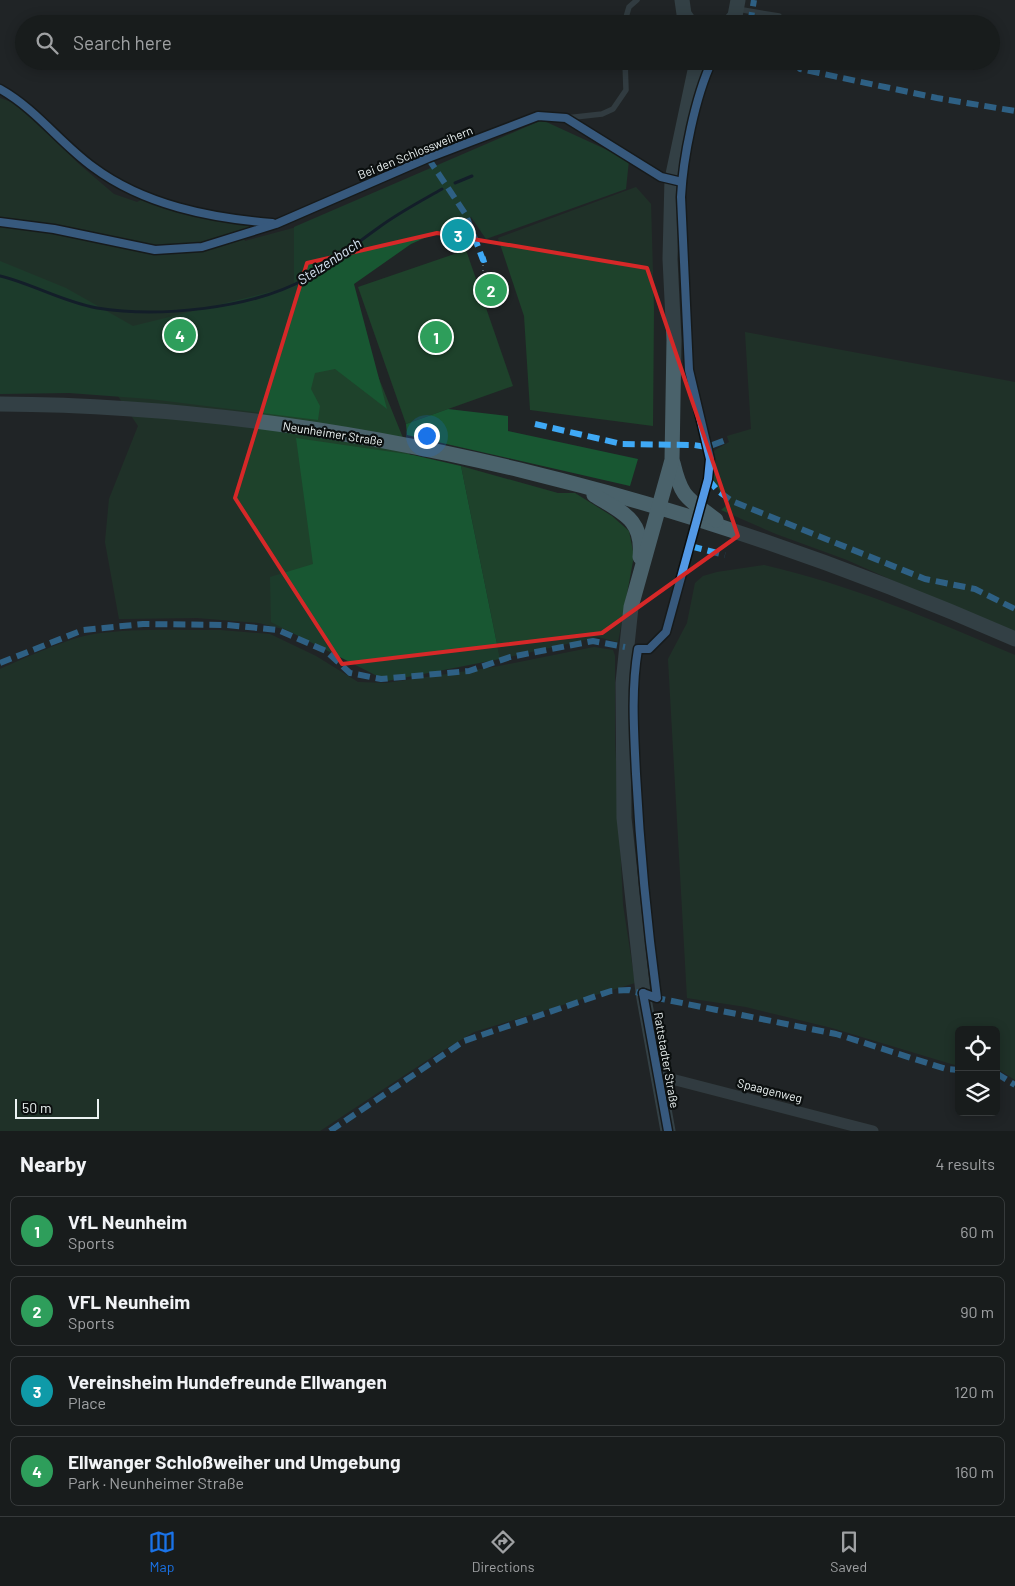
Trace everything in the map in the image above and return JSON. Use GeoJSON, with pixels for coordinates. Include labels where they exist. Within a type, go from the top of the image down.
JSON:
{"type":"FeatureCollection","features":[{"type":"Feature","properties":{"kind":"street"},"geometry":{"type":"LineString","coordinates":[[679,0],[685,15]]}},
{"type":"Feature","properties":{"kind":"street"},"geometry":{"type":"LineString","coordinates":[[639,573],[672,460],[674,340],[670,259],[672,179],[696,70]]}},
{"type":"Feature","properties":{"kind":"street","name":"Neunheimer Straße"},"geometry":{"type":"LineString","coordinates":[[0,404],[91,406],[166,412],[320,430],[462,457],[660,506],[727,528]]}},
{"type":"Feature","properties":{"kind":"street"},"geometry":{"type":"LineString","coordinates":[[672,460],[678,484],[689,501],[727,528],[887,585],[1015,639]]}},
{"type":"Feature","properties":{"kind":"street"},"geometry":{"type":"LineString","coordinates":[[579,486],[621,510],[629,517],[641,543],[639,573]]}},
{"type":"Feature","properties":{"kind":"street","name":"Rattstadter Straße"},"geometry":{"type":"LineString","coordinates":[[639,573],[631,607],[623,674],[624,818],[643,993],[660,1076],[668,1131]]}},
{"type":"Feature","properties":{"kind":"street","name":"Spaagenweg"},"geometry":{"type":"LineString","coordinates":[[660,1076],[873,1131]]}},
{"type":"Feature","properties":{"kind":"lane"},"geometry":{"type":"LineString","coordinates":[[627,15],[629,7],[637,0]]}},
{"type":"Feature","properties":{"kind":"lane"},"geometry":{"type":"LineString","coordinates":[[738,5],[775,15]]}},
{"type":"Feature","properties":{"kind":"lane","name":"Bei den Schlossweihern"},"geometry":{"type":"LineString","coordinates":[[276,224],[428,158],[538,116],[566,118],[602,114],[613,109],[626,90],[626,70]]}},
{"type":"Feature","properties":{"kind":"path"},"geometry":{"type":"LineString","coordinates":[[458,242],[459,244],[475,238]]}},
{"type":"Feature","properties":{"kind":"path"},"geometry":{"type":"LineString","coordinates":[[483,260],[483,276],[487,284]]}},
{"type":"Feature","properties":{"kind":"highlighted area"},"geometry":{"type":"Polygon","coordinates":[[[437,233],[647,268],[738,536],[602,633],[342,664],[235,498],[307,263],[437,233]]]}},
{"type":"Feature","properties":{"kind":"green space"},"geometry":{"type":"Polygon","coordinates":[[[0,98],[17,104],[80,165],[114,194],[137,202],[141,200],[248,225],[250,228],[248,232],[243,234],[245,241],[308,224],[339,280],[412,460],[310,636],[259,623],[197,618],[119,619],[105,542],[109,499],[138,426],[114,390],[0,392],[0,98]]]}},
{"type":"Feature","properties":{"kind":"green space"},"geometry":{"type":"Polygon","coordinates":[[[542,120],[629,160],[626,189],[486,239],[471,217],[411,244],[354,284],[387,409],[335,369],[315,373],[311,389],[320,406],[318,420],[150,399],[69,393],[0,394],[0,261],[66,288],[133,326],[294,286],[294,227],[542,120]]]}},
{"type":"Feature","properties":{"kind":"green space"},"geometry":{"type":"Polygon","coordinates":[[[636,187],[651,204],[654,308],[653,426],[530,410],[524,316],[498,238],[636,187]]]}},
{"type":"Feature","properties":{"kind":"green space"},"geometry":{"type":"Polygon","coordinates":[[[466,250],[513,386],[406,424],[358,287],[466,250]]]}},
{"type":"Feature","properties":{"kind":"green space"},"geometry":{"type":"Polygon","coordinates":[[[745,332],[1015,382],[1015,635],[847,560],[776,534],[721,510],[729,503],[710,478],[712,455],[715,450],[729,442],[727,436],[751,429],[745,332]]]}},
{"type":"Feature","properties":{"kind":"green space"},"geometry":{"type":"Polygon","coordinates":[[[448,409],[508,416],[508,431],[638,459],[630,486],[407,435],[406,424],[448,409]]]}},
{"type":"Feature","properties":{"kind":"green space"},"geometry":{"type":"Polygon","coordinates":[[[296,438],[413,455],[461,466],[500,659],[387,681],[271,622],[270,577],[313,564],[296,438]]]}},
{"type":"Feature","properties":{"kind":"green space"},"geometry":{"type":"Polygon","coordinates":[[[461,466],[558,493],[575,493],[612,516],[629,531],[634,556],[618,642],[598,637],[500,659],[461,466]]]}},
{"type":"Feature","properties":{"kind":"green space"},"geometry":{"type":"Polygon","coordinates":[[[764,565],[796,573],[860,593],[922,616],[1015,655],[1015,1080],[1000,1071],[1000,1026],[955,1026],[955,1065],[832,1028],[746,1007],[687,998],[668,659],[687,623],[695,583],[703,576],[764,565]]]}},
{"type":"Feature","properties":{"kind":"green space"},"geometry":{"type":"Polygon","coordinates":[[[141,630],[220,630],[270,634],[316,656],[358,682],[386,683],[494,667],[594,647],[613,650],[615,656],[615,740],[623,905],[635,983],[474,1032],[432,1057],[320,1131],[0,1131],[0,669],[59,644],[94,634],[141,630]]]}},
{"type":"Feature","properties":{"kind":"waterway","name":"Stelzenbach"},"geometry":{"type":"LineString","coordinates":[[455,183],[472,176]]}},
{"type":"Feature","properties":{"kind":"waterway","name":"Stelzenbach"},"geometry":{"type":"LineString","coordinates":[[0,276],[72,302],[121,311],[176,311],[232,304],[285,289],[307,278],[335,260],[393,217],[442,189]]}},
{"type":"Feature","properties":{"kind":"marked path"},"geometry":{"type":"LineString","coordinates":[[752,15],[754,0]]}},
{"type":"Feature","properties":{"kind":"marked path"},"geometry":{"type":"LineString","coordinates":[[805,70],[937,98],[1015,111]]}},
{"type":"Feature","properties":{"kind":"marked path"},"geometry":{"type":"LineString","coordinates":[[428,158],[466,215],[483,260],[490,258]]}},
{"type":"Feature","properties":{"kind":"marked path"},"geometry":{"type":"LineString","coordinates":[[535,424],[622,444],[694,445],[707,447],[726,440]]}},
{"type":"Feature","properties":{"kind":"marked path"},"geometry":{"type":"LineString","coordinates":[[708,479],[718,491],[732,501],[925,579],[975,589],[1015,609]]}},
{"type":"Feature","properties":{"kind":"marked path"},"geometry":{"type":"LineString","coordinates":[[690,546],[725,555]]}},
{"type":"Feature","properties":{"kind":"marked path"},"geometry":{"type":"LineString","coordinates":[[0,663],[83,630],[143,624],[227,625],[278,630],[326,651],[350,673],[381,679],[469,671],[510,657],[593,641],[625,647]]}},
{"type":"Feature","properties":{"kind":"marked path"},"geometry":{"type":"LineString","coordinates":[[330,1131],[464,1041],[611,991],[629,990],[657,998],[836,1034],[946,1069],[955,1070]]}},
{"type":"Feature","properties":{"kind":"marked path"},"geometry":{"type":"LineString","coordinates":[[1000,1076],[1015,1085]]}},
{"type":"Feature","properties":{"kind":"cycle path"},"geometry":{"type":"LineString","coordinates":[[643,993],[657,998],[640,830],[634,727],[634,680],[638,649],[649,649],[666,632],[708,479],[710,459],[689,370],[681,197],[684,164],[691,128],[700,92],[708,70]]}},
{"type":"Feature","properties":{"kind":"cycle path"},"geometry":{"type":"LineString","coordinates":[[0,89],[37,116],[81,158],[113,180],[134,191],[156,200],[202,213],[272,223]]}},
{"type":"Feature","properties":{"kind":"cycle path"},"geometry":{"type":"LineString","coordinates":[[0,222],[54,229],[155,250],[202,247],[276,224],[428,158],[538,116],[566,118],[661,177],[682,182]]}},
{"type":"Feature","properties":{"kind":"cycle path"},"geometry":{"type":"LineString","coordinates":[[643,993],[668,1131]]}},
{"type":"Feature","properties":{"kind":"place","name":"Vereinsheim Hundefreunde Ellwangen"},"geometry":{"type":"Point","coordinates":[458,235]}},
{"type":"Feature","properties":{"kind":"place","name":"VFL Neunheim"},"geometry":{"type":"Point","coordinates":[491,290]}},
{"type":"Feature","properties":{"kind":"place","name":"Ellwanger Schloßweiher und Umgebung"},"geometry":{"type":"Point","coordinates":[180,335]}},
{"type":"Feature","properties":{"kind":"place","name":"VfL Neunheim"},"geometry":{"type":"Point","coordinates":[436,337]}}]}
